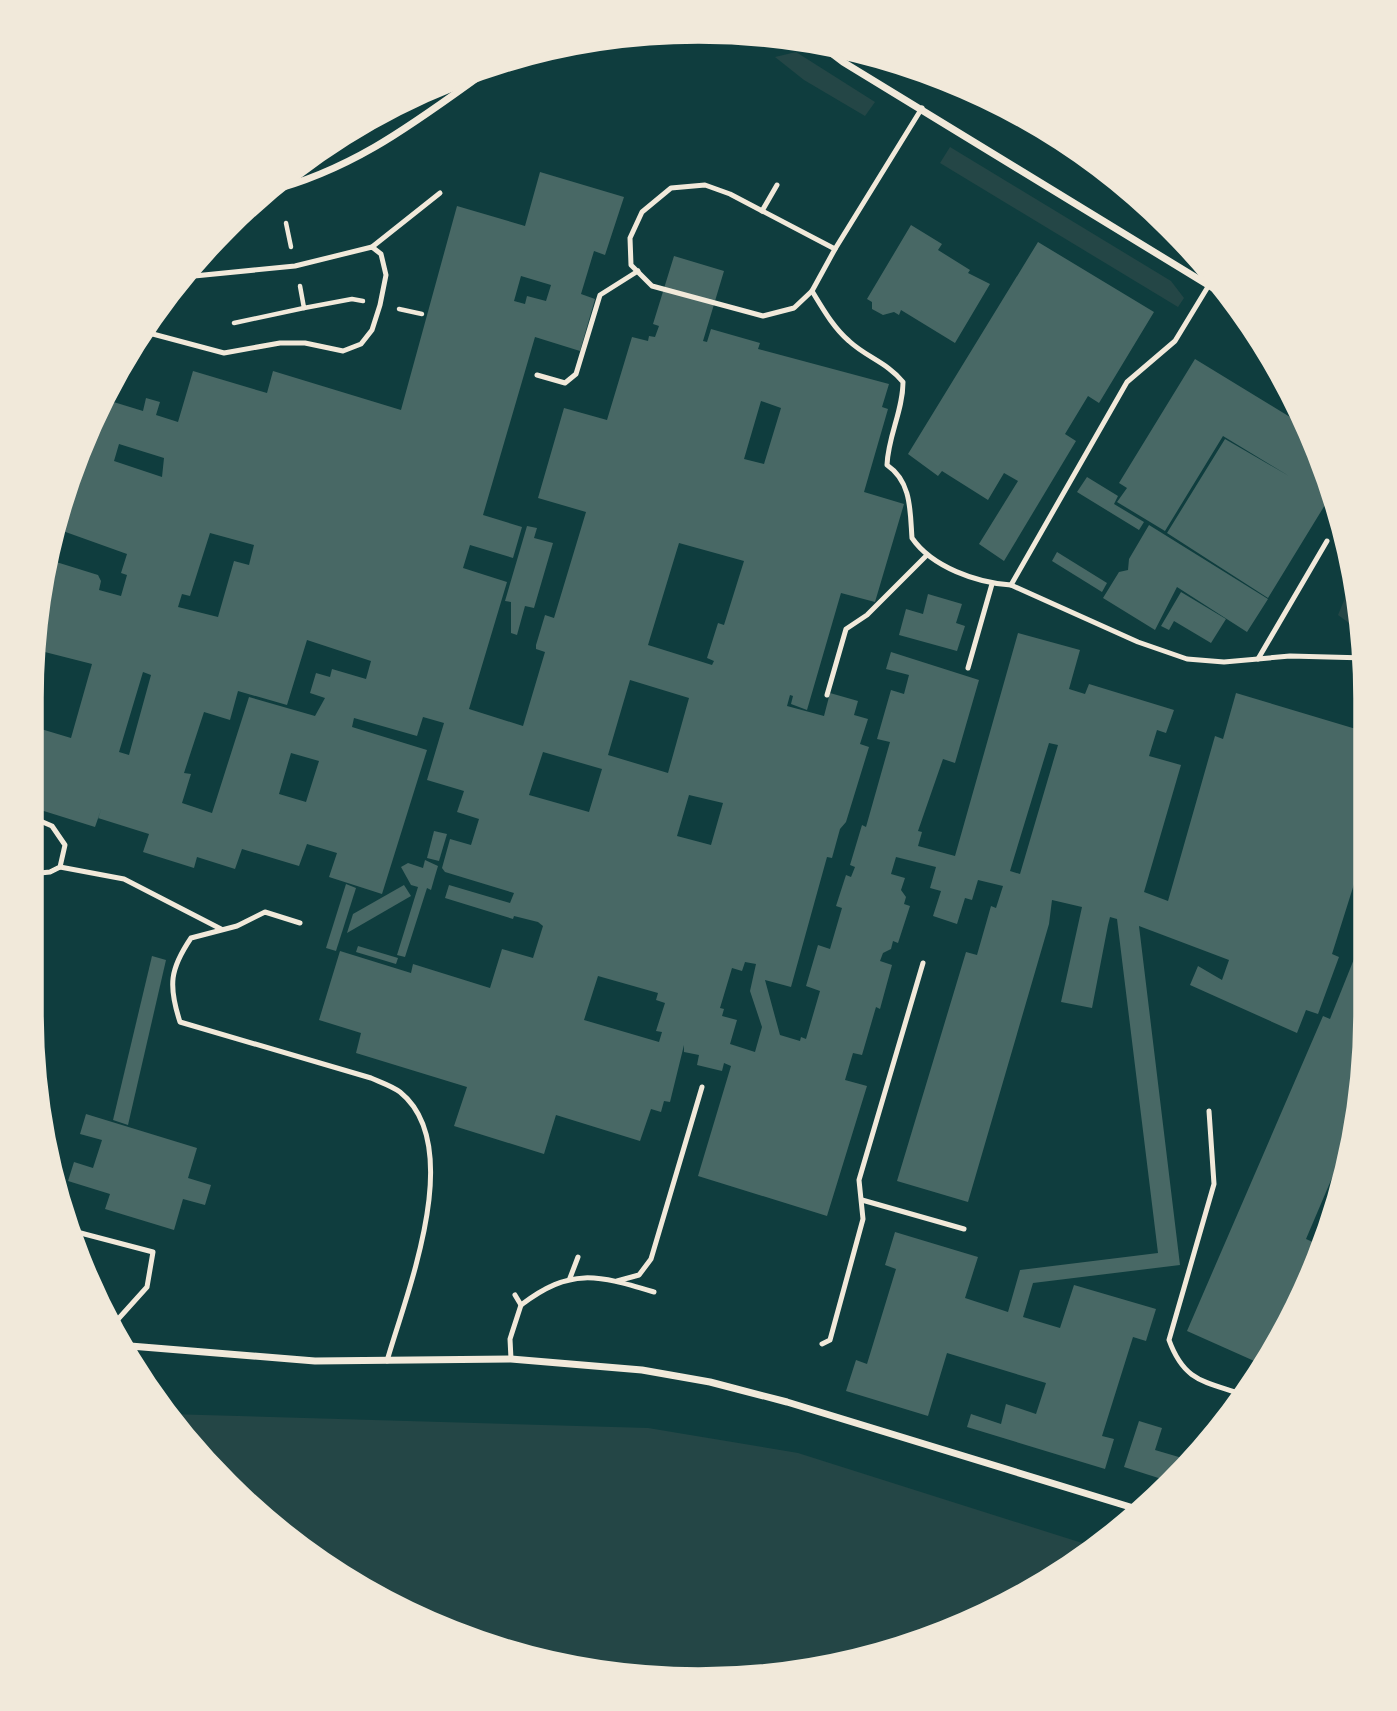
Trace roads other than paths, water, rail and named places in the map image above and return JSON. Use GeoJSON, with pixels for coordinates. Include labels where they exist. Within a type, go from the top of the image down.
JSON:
{"type":"FeatureCollection","features":[{"type":"Feature","properties":{"kind":"street"},"geometry":{"type":"LineString","coordinates":[[843,58],[1206,283]]}},
{"type":"Feature","properties":{"kind":"street"},"geometry":{"type":"LineString","coordinates":[[291,185],[310,179],[369,152],[423,118],[470,83]]}},
{"type":"Feature","properties":{"kind":"street"},"geometry":{"type":"LineString","coordinates":[[133,1346],[315,1361],[387,1363],[511,1359],[580,1363],[710,1382],[787,1402],[1130,1507]]}},
{"type":"Feature","properties":{"kind":"lane"},"geometry":{"type":"LineString","coordinates":[[835,249],[705,185],[671,188],[642,212],[630,238],[631,265],[652,286],[763,316],[794,308],[812,291],[922,108]]}},
{"type":"Feature","properties":{"kind":"lane"},"geometry":{"type":"LineString","coordinates":[[762,211],[777,185]]}},
{"type":"Feature","properties":{"kind":"lane"},"geometry":{"type":"LineString","coordinates":[[197,276],[295,266],[372,247],[440,192]]}},
{"type":"Feature","properties":{"kind":"lane"},"geometry":{"type":"LineString","coordinates":[[153,334],[224,353],[280,344],[306,344],[343,351],[361,344],[372,330],[386,275],[380,254],[372,247]]}},
{"type":"Feature","properties":{"kind":"lane"},"geometry":{"type":"LineString","coordinates":[[537,375],[565,383],[576,374],[600,295],[638,271]]}},
{"type":"Feature","properties":{"kind":"lane"},"geometry":{"type":"LineString","coordinates":[[1011,585],[1127,382],[1175,341],[1208,286]]}},
{"type":"Feature","properties":{"kind":"lane"},"geometry":{"type":"LineString","coordinates":[[812,291],[832,323],[851,343],[888,366],[903,382],[903,395],[891,436],[887,465],[895,471],[908,494],[912,509],[912,538],[927,555],[992,584],[1011,585],[1138,642],[1187,659],[1224,662],[1319,656],[1354,657]]}},
{"type":"Feature","properties":{"kind":"lane"},"geometry":{"type":"LineString","coordinates":[[1258,659],[1327,541]]}},
{"type":"Feature","properties":{"kind":"lane"},"geometry":{"type":"LineString","coordinates":[[827,695],[846,629],[867,615],[927,555]]}},
{"type":"Feature","properties":{"kind":"lane"},"geometry":{"type":"LineString","coordinates":[[968,668],[992,584]]}},
{"type":"Feature","properties":{"kind":"lane"},"geometry":{"type":"LineString","coordinates":[[42,821],[51,825],[65,845],[60,867]]}},
{"type":"Feature","properties":{"kind":"lane"},"geometry":{"type":"LineString","coordinates":[[42,872],[60,867],[124,879],[221,929]]}},
{"type":"Feature","properties":{"kind":"lane"},"geometry":{"type":"LineString","coordinates":[[300,923],[265,912],[237,926],[191,938],[175,961],[172,999],[180,1021],[242,1042],[371,1078],[399,1090],[413,1106],[430,1151],[432,1176],[427,1222],[387,1363]]}},
{"type":"Feature","properties":{"kind":"lane"},"geometry":{"type":"LineString","coordinates":[[822,1344],[830,1340],[850,1274],[863,1219],[862,1200],[858,1191],[859,1180],[923,963]]}},
{"type":"Feature","properties":{"kind":"lane"},"geometry":{"type":"LineString","coordinates":[[617,1281],[639,1275],[650,1259],[702,1087]]}},
{"type":"Feature","properties":{"kind":"lane"},"geometry":{"type":"LineString","coordinates":[[1209,1111],[1214,1184],[1169,1340],[1183,1369],[1201,1380],[1234,1391]]}},
{"type":"Feature","properties":{"kind":"lane"},"geometry":{"type":"LineString","coordinates":[[862,1200],[964,1229]]}},
{"type":"Feature","properties":{"kind":"lane"},"geometry":{"type":"LineString","coordinates":[[80,1233],[153,1252],[147,1287],[119,1319]]}},
{"type":"Feature","properties":{"kind":"lane"},"geometry":{"type":"LineString","coordinates":[[570,1278],[578,1257]]}},
{"type":"Feature","properties":{"kind":"lane"},"geometry":{"type":"LineString","coordinates":[[521,1305],[570,1278],[617,1281],[654,1292]]}},
{"type":"Feature","properties":{"kind":"lane"},"geometry":{"type":"LineString","coordinates":[[511,1359],[510,1339],[521,1305],[516,1294]]}}]}
